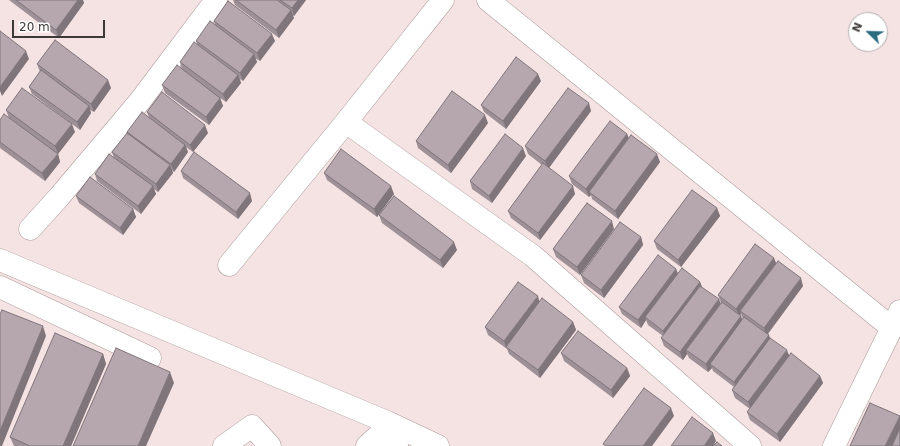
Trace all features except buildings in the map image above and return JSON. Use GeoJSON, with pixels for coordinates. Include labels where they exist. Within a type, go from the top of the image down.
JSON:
{"type":"FeatureCollection","features":[{"type":"Feature","properties":{"kind":"street"},"geometry":{"type":"LineString","coordinates":[[30,229],[140,101],[216,0]]}},
{"type":"Feature","properties":{"kind":"street"},"geometry":{"type":"LineString","coordinates":[[228,265],[346,122],[443,0]]}},
{"type":"Feature","properties":{"kind":"street"},"geometry":{"type":"LineString","coordinates":[[488,0],[896,320],[834,446]]}},
{"type":"Feature","properties":{"kind":"street"},"geometry":{"type":"LineString","coordinates":[[346,122],[533,256],[750,446]]}},
{"type":"Feature","properties":{"kind":"street"},"geometry":{"type":"LineString","coordinates":[[0,260],[383,437],[438,446]]}},
{"type":"Feature","properties":{"kind":"street"},"geometry":{"type":"LineString","coordinates":[[0,287],[150,358]]}},
{"type":"Feature","properties":{"kind":"street"},"geometry":{"type":"LineString","coordinates":[[224,446],[252,426],[270,446]]}}]}
